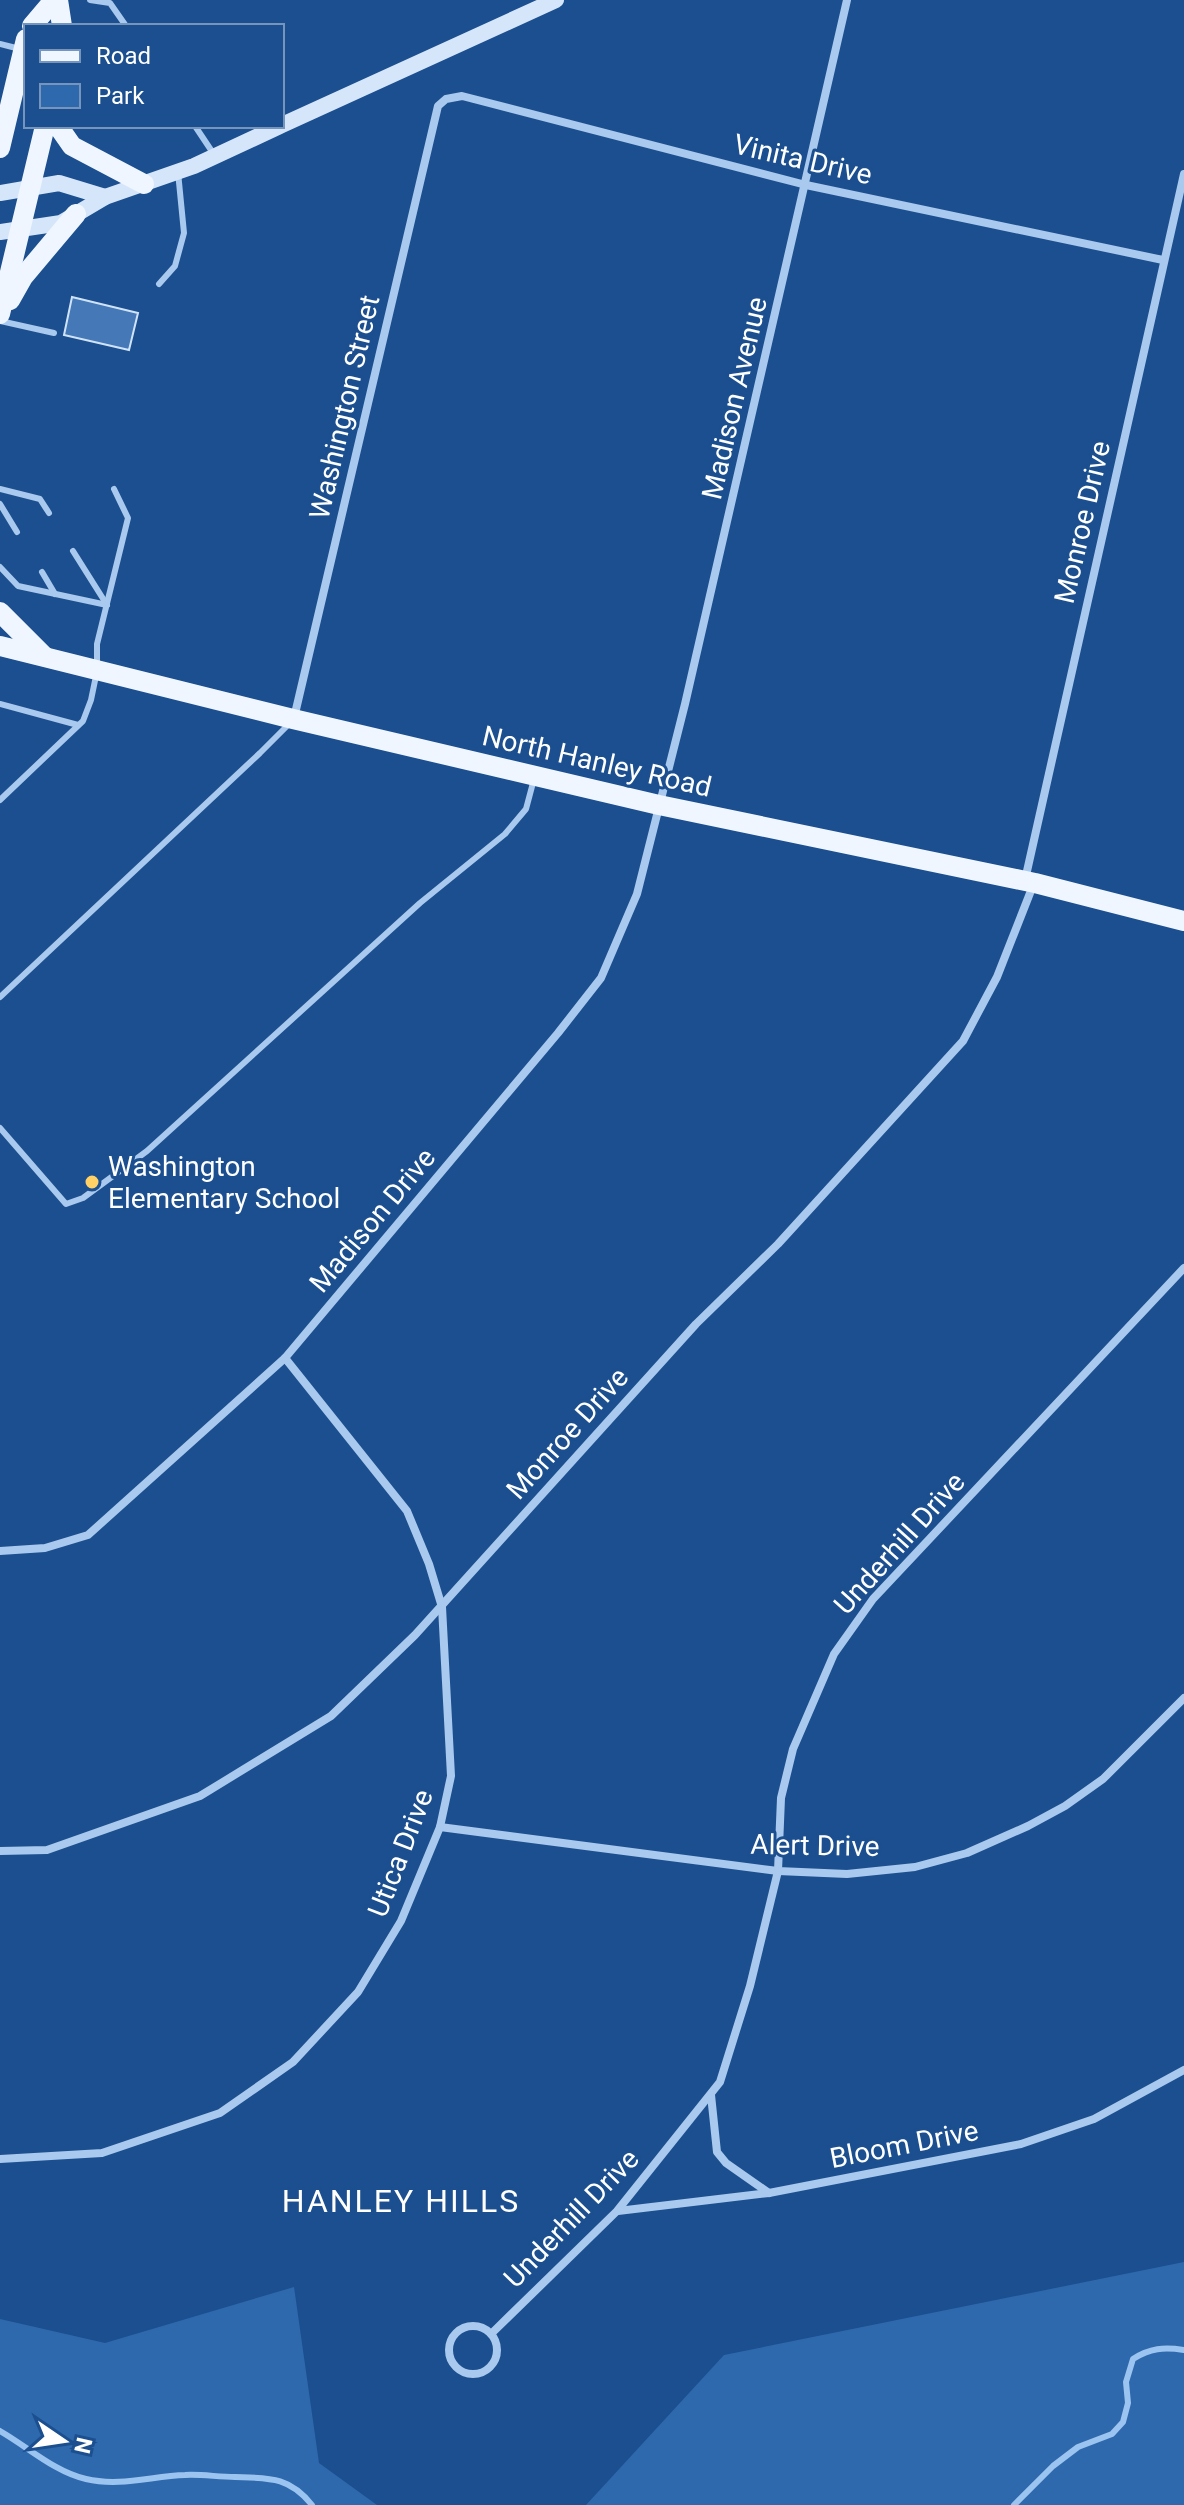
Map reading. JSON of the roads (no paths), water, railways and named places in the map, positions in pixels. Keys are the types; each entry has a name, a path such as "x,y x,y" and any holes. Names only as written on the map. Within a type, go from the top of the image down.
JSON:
{"main road":[{"path":"34,24 56,0"},
{"path":"56,0 62,24"},
{"path":"284,125 556,0"},
{"path":"0,148 3,124 24,48"},
{"path":"0,317 10,231 30,186 44,128"},
{"path":"59,128 72,146 144,184"},
{"path":"10,231 61,223 105,197 178,172 277,128"},
{"path":"0,193 59,183 105,197"},
{"path":"0,317 23,277 76,214"},
{"path":"0,612 44,656"},
{"name":"North Hanley Road","path":"0,646 659,805 1030,882 1184,921"}],"street":[{"name":"Madison Avenue","path":"659,805 847,0"},
{"name":"Vinita Drive","path":"438,106 446,99 462,96 806,185 1163,260"},
{"name":"Washington Street","path":"293,719 438,106"},
{"name":"Monroe Drive","path":"0,1851 47,1850 200,1796 331,1716 442,1607 696,1324 778,1244 963,1041 997,977 1030,882 1184,174"},
{"name":"Madison Drive","path":"0,1551 45,1548 88,1535 285,1358 548,1046 601,978 637,894 659,805"},
{"name":"Underhill Drive","path":"491,2334 617,2211 720,2082 750,1986 778,1871 781,1798 793,1749 834,1654 852,1626 873,1599 1184,1268"},
{"name":"Utica Drive","path":"0,2159 102,2153 220,2113 293,2062 358,1992 401,1921 440,1827 451,1776 442,1607 429,1564 407,1511 285,1358"},
{"name":"Alert Drive","path":"440,1827 778,1871 847,1874 915,1867 967,1853 1065,1806 1103,1779 1184,1698"},
{"name":"Bloom Drive","path":"617,2211 769,2193 1021,2144 1094,2119 1184,2070"},
{"path":"711,2094 717,2152 726,2163 769,2193"},
{"path":"476,2325 491,2334 497,2345 496,2359 491,2367 473,2374 457,2367 449,2352 457,2332 466,2326 476,2325"}],"lane":[{"path":"90,0 110,3 125,24"},
{"path":"0,44 24,44"},
{"path":"196,128 215,156"},
{"path":"159,284 175,266 184,233 178,172"},
{"path":"0,317 54,333"},
{"path":"0,800 78,725 91,700 97,671 97,644 128,518 114,489"},
{"path":"17,532 0,503 2,490 40,499 49,513"},
{"path":"73,551 107,605"},
{"path":"0,567 18,586 107,605"},
{"path":"42,572 55,594"},
{"path":"0,704 78,725"},
{"path":"0,997 293,719"},
{"path":"0,1128 66,1204 83,1198 147,1151 409,914 505,834 526,809 535,776"}],"waterway":[{"path":"1014,2505 1053,2466 1078,2447 1112,2434 1123,2422 1128,2403 1126,2382 1133,2359 1157,2349 1184,2350"},
{"path":"0,2431 53,2465 86,2479 124,2482 191,2475 277,2480 295,2489 312,2505"}],"place":[{"name":"Washington Elementary School","path":"92,1182"}],"district":[{"name":"HANLEY HILLS","path":"401,2201"}]}
